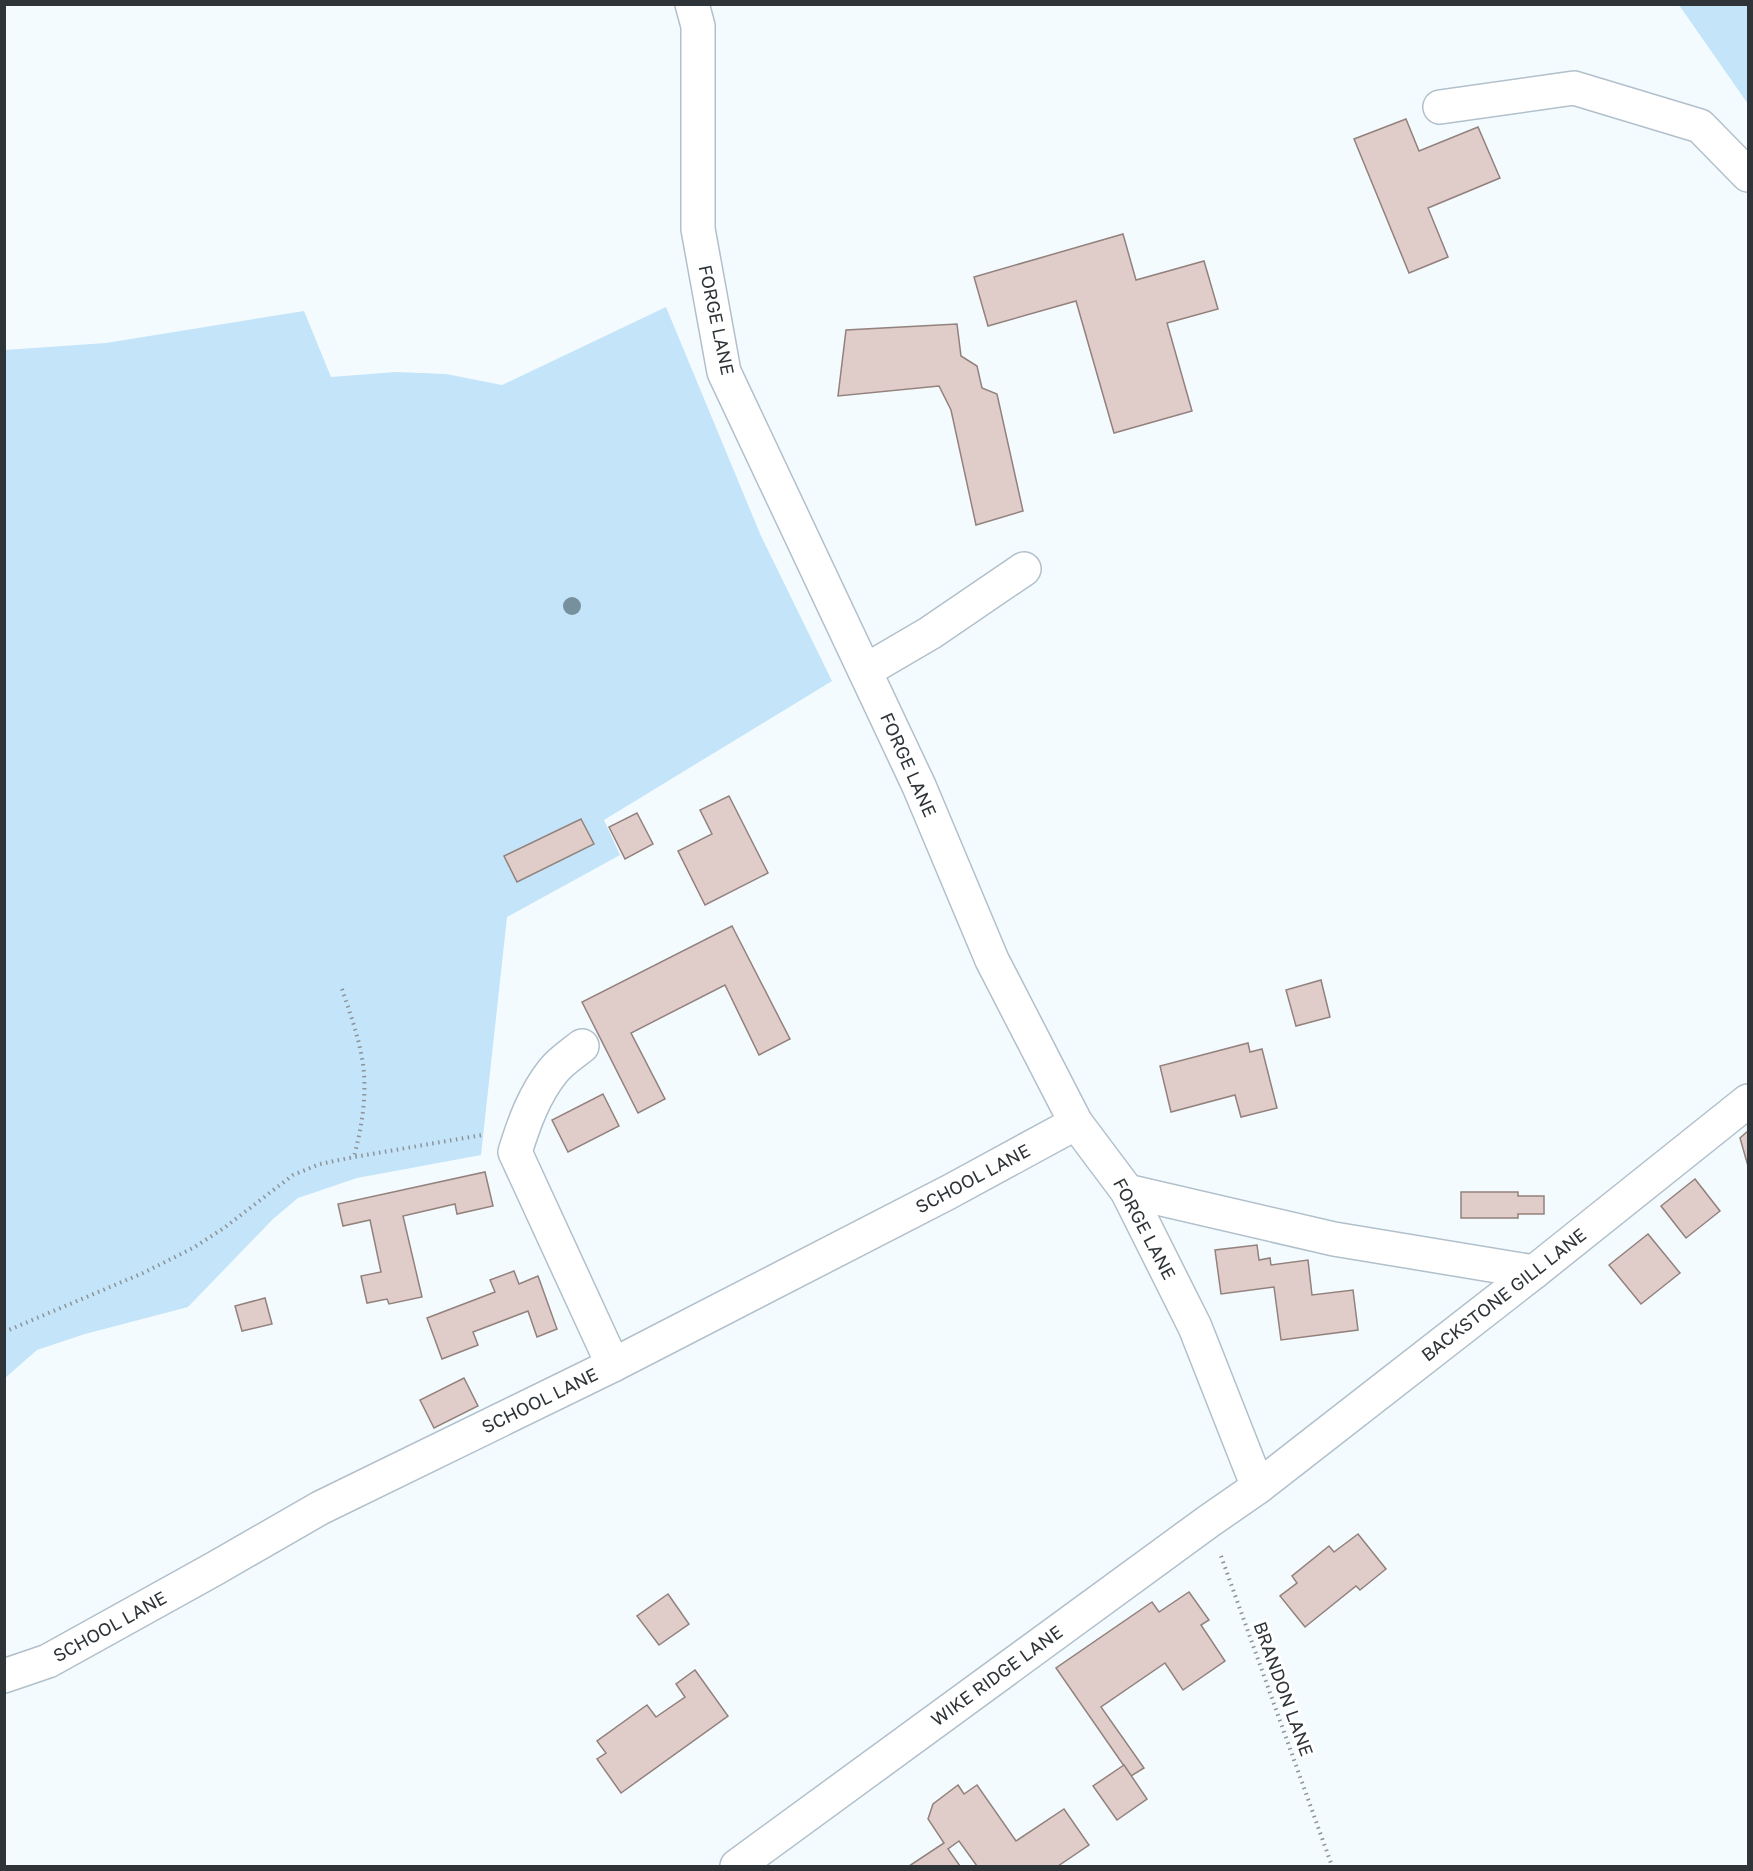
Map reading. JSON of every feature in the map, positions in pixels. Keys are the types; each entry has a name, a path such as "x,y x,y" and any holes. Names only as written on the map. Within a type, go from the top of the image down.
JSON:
{"street":[{"name":"FORGE LANE","path":"692,4 698,26 698,229 724,372 919,786 992,960 1076,1123 1127,1191 1195,1327 1258,1487"},
{"path":"1440,107 1574,88 1700,126 1749,176"},
{"path":"865,671 930,633 1024,569"},
{"path":"582,1046 554,1069 535,1097 515,1152 613,1365"},
{"name":"BACKSTONE GILL LANE","path":"1258,1487 1749,1101"},
{"name":"SCHOOL LANE","path":"4,1676 48,1661 320,1508 613,1365 949,1192 1076,1123"},
{"path":"1127,1191 1334,1239 1534,1272"},
{"name":"WIKE RIDGE LANE","path":"737,1866 1258,1487"}],"path":[{"path":"342,989 351,1014 364,1073 364,1106 354,1156"},
{"path":"4,1332 144,1273 193,1248 224,1228 293,1175 320,1164 354,1156 484,1134"},
{"name":"BRANDON LANE","path":"1209,1521 1332,1866"}],"shaded area":[{"path":"1679,5 1748,5 1748,104"},
{"path":"666,307 761,536 832,681 604,820 620,855 507,917 481,1155 357,1178 298,1198 273,1219 188,1307 85,1334 37,1350 5,1378 5,350 106,343 304,311 331,377 396,372 446,374 502,385"}],"building":[{"path":"1406,119 1419,151 1478,127 1500,178 1428,208 1448,257 1409,273 1354,139"},
{"path":"1123,234 1136,280 1204,261 1218,309 1167,323 1192,411 1114,433 1076,301 988,326 974,277"},
{"path":"957,324 961,356 977,366 982,388 997,394 1023,511 976,525 951,410 939,386 838,396 846,330"},
{"path":"729,796 768,873 705,905 678,851 712,834 700,810"},
{"path":"637,813 653,844 625,859 609,827"},
{"path":"581,819 594,844 517,882 504,856"},
{"path":"732,926 790,1039 759,1055 725,985 631,1033 665,1099 638,1113 582,1002"},
{"path":"1321,980 1330,1017 1296,1026 1286,990"},
{"path":"1248,1043 1250,1052 1262,1049 1277,1108 1241,1117 1235,1095 1171,1112 1160,1066"},
{"path":"603,1094 619,1126 568,1152 552,1120"},
{"path":"1748,1131 1748,1166 1740,1138"},
{"path":"485,1172 493,1206 457,1214 455,1204 403,1216 422,1297 389,1304 387,1299 367,1303 361,1276 381,1272 370,1220 343,1226 338,1204"},
{"path":"1695,1179 1720,1211 1686,1238 1661,1206"},
{"path":"1461,1192 1518,1192 1518,1196 1544,1196 1544,1214 1518,1214 1518,1218 1461,1218"},
{"path":"1648,1234 1680,1273 1641,1304 1609,1265"},
{"path":"1257,1245 1259,1260 1270,1258 1271,1265 1308,1260 1312,1295 1353,1290 1358,1330 1281,1340 1274,1287 1221,1294 1215,1250"},
{"path":"514,1271 519,1284 538,1276 557,1329 537,1337 528,1311 473,1332 478,1345 442,1359 427,1318 495,1292 490,1280"},
{"path":"265,1298 272,1324 242,1331 235,1306"},
{"path":"464,1378 478,1406 434,1428 420,1400"},
{"path":"1358,1534 1386,1569 1360,1590 1356,1586 1305,1627 1280,1596 1297,1583 1292,1576 1329,1546 1334,1552"},
{"path":"1189,1592 1209,1620 1201,1625 1225,1661 1183,1690 1165,1663 1101,1707 1144,1768 1131,1776 1056,1668 1152,1602 1159,1612"},
{"path":"668,1594 689,1624 659,1645 637,1616"},
{"path":"695,1670 728,1716 621,1793 597,1759 606,1753 597,1741 647,1705 656,1717 685,1697 676,1684"},
{"path":"1124,1765 1147,1799 1117,1820 1093,1786"},
{"path":"958,1785 964,1794 977,1785 1016,1841 1064,1809 1089,1845 1058,1866 977,1866 959,1841 948,1849 960,1866 909,1866 944,1843 928,1819 933,1804"}]}
